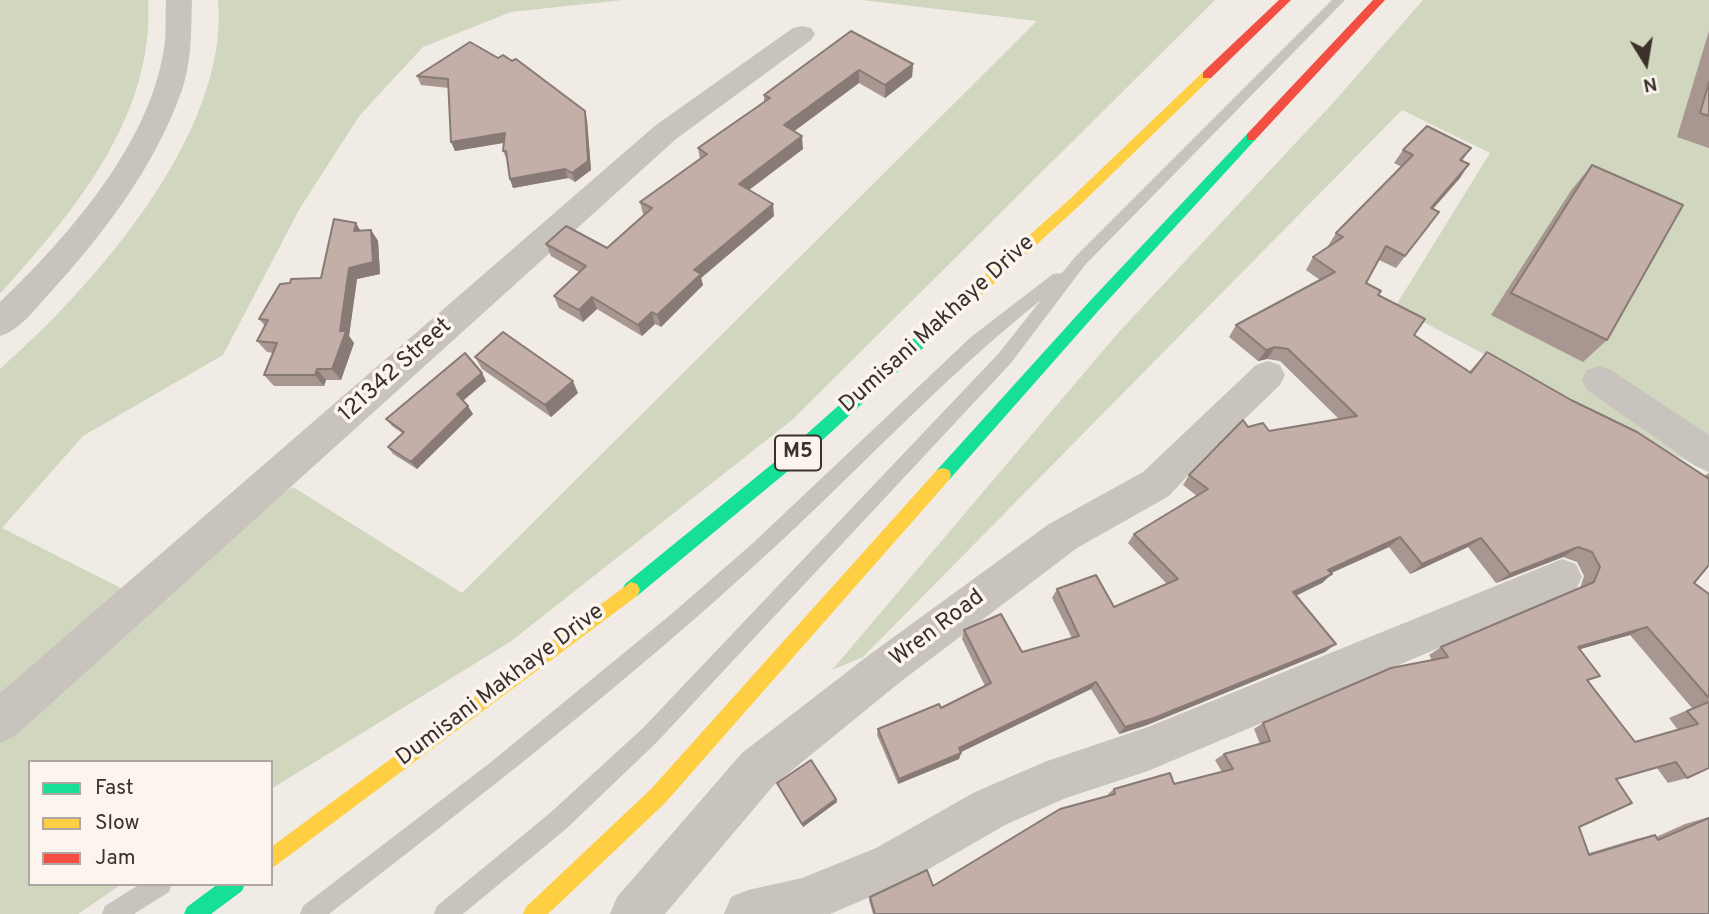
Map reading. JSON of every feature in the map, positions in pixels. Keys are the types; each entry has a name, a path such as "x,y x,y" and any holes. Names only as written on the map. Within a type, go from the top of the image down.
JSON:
{"main road":[{"name":"Dumisani Makhaye Drive","path":"275,854 622,597 788,461 1076,201 1286,0"},
{"path":"533,914 659,796 1094,306 1379,0"},
{"path":"194,914 233,886"}],"street":[{"path":"0,323 76,242 127,171 157,116 177,54 179,0"},
{"name":"121342 Street","path":"0,720 666,132 802,34"},
{"name":"Wren Road","path":"634,914 758,769 884,669 1063,536 1156,484 1192,446 1268,375"},
{"path":"1599,380 1709,454"},
{"path":"748,914 802,902 892,865 991,808 1063,777 1148,749 1562,577"}],"lane":[{"path":"311,914 498,769 760,549 977,342 1080,261 1339,0"},
{"path":"446,914 548,830 650,735 1005,358 1080,261"},
{"path":"113,914 158,886"}],"green space":[{"path":"0,0 148,0 147,43 138,83 123,123 81,196 0,294"},
{"path":"218,0 623,0 511,12 423,47 360,115 300,208 223,355 83,436 2,528 127,591 293,487 462,593 1037,21 862,0 1215,0 792,420 510,642 273,788 273,760 28,760 28,886 119,886 78,914 0,914 0,369 75,295 113,251 148,204 179,154 202,102 216,51"},
{"path":"1423,0 1709,0 1709,473 1395,307 1490,153 1402,110 863,657 832,670 1118,333 1332,104"}],"building":[{"path":"851,31 913,64 885,85 859,70 784,125 802,136 739,184 773,204 694,270 701,274 657,315 652,312 638,325 592,297 579,310 554,296 586,266 546,244 566,226 607,248 652,208 640,202 707,154 698,148 770,98 764,95"},
{"path":"470,42 498,58 503,55 512,61 516,59 585,111 588,161 572,173 565,169 510,179 506,151 503,151 505,133 451,142 448,79 417,76"},
{"path":"1709,82 1709,116 1700,113"},
{"path":"1427,126 1471,148 1460,160 1469,164 1431,208 1439,212 1405,256 1386,246 1366,283 1381,291 1378,295 1425,319 1414,335 1471,373 1487,352 1571,400 1637,432 1709,479 1709,565 1694,583 1709,594 1709,698 1647,627 1578,647 1600,676 1587,680 1635,742 1698,724 1687,711 1709,702 1709,768 1687,778 1676,762 1616,779 1632,803 1579,827 1589,855 1655,835 1658,840 1709,818 1709,914 875,914 870,897 927,870 933,886 1060,809 1115,794 1114,789 1170,773 1174,784 1233,769 1224,754 1270,741 1263,723 1391,668 1448,657 1441,647 1594,582 1600,567 1592,552 1578,547 1510,574 1481,538 1422,564 1400,537 1328,570 1332,574 1293,592 1336,644 1154,718 1125,727 1096,682 959,748 961,753 899,779 878,729 939,704 941,708 991,683 964,630 1001,614 1022,652 1079,636 1057,589 1096,575 1114,607 1178,579 1134,534 1208,489 1189,475 1243,420 1248,427 1263,423 1269,431 1357,416 1288,349 1275,347 1266,350 1236,325 1335,272 1313,257 1343,237 1336,233 1413,155 1403,150"},
{"path":"1592,165 1683,205 1607,340 1511,293"},
{"path":"334,219 356,223 354,231 371,230 373,262 349,268 340,331 346,331 332,369 317,369 315,375 264,375 277,343 257,341 268,320 259,319 280,284 290,283 291,279 321,278"},
{"path":"503,332 573,381 545,405 475,357"},
{"path":"465,353 482,373 457,394 468,406 411,462 388,447 404,432 386,419"},
{"path":"811,760 836,799 802,824 777,783"}],"traffic: fast":[{"path":"943,475 1094,306 1251,137"},
{"path":"631,590 788,461 963,303"},
{"path":"194,914 232,886"}],"traffic: slow":[{"path":"963,303 1076,201 1207,75"},
{"path":"533,914 658,796 943,475"},
{"path":"273,858 631,590"}],"traffic: jam":[{"path":"1207,75 1285,0"},
{"path":"1251,137 1379,0"}]}
